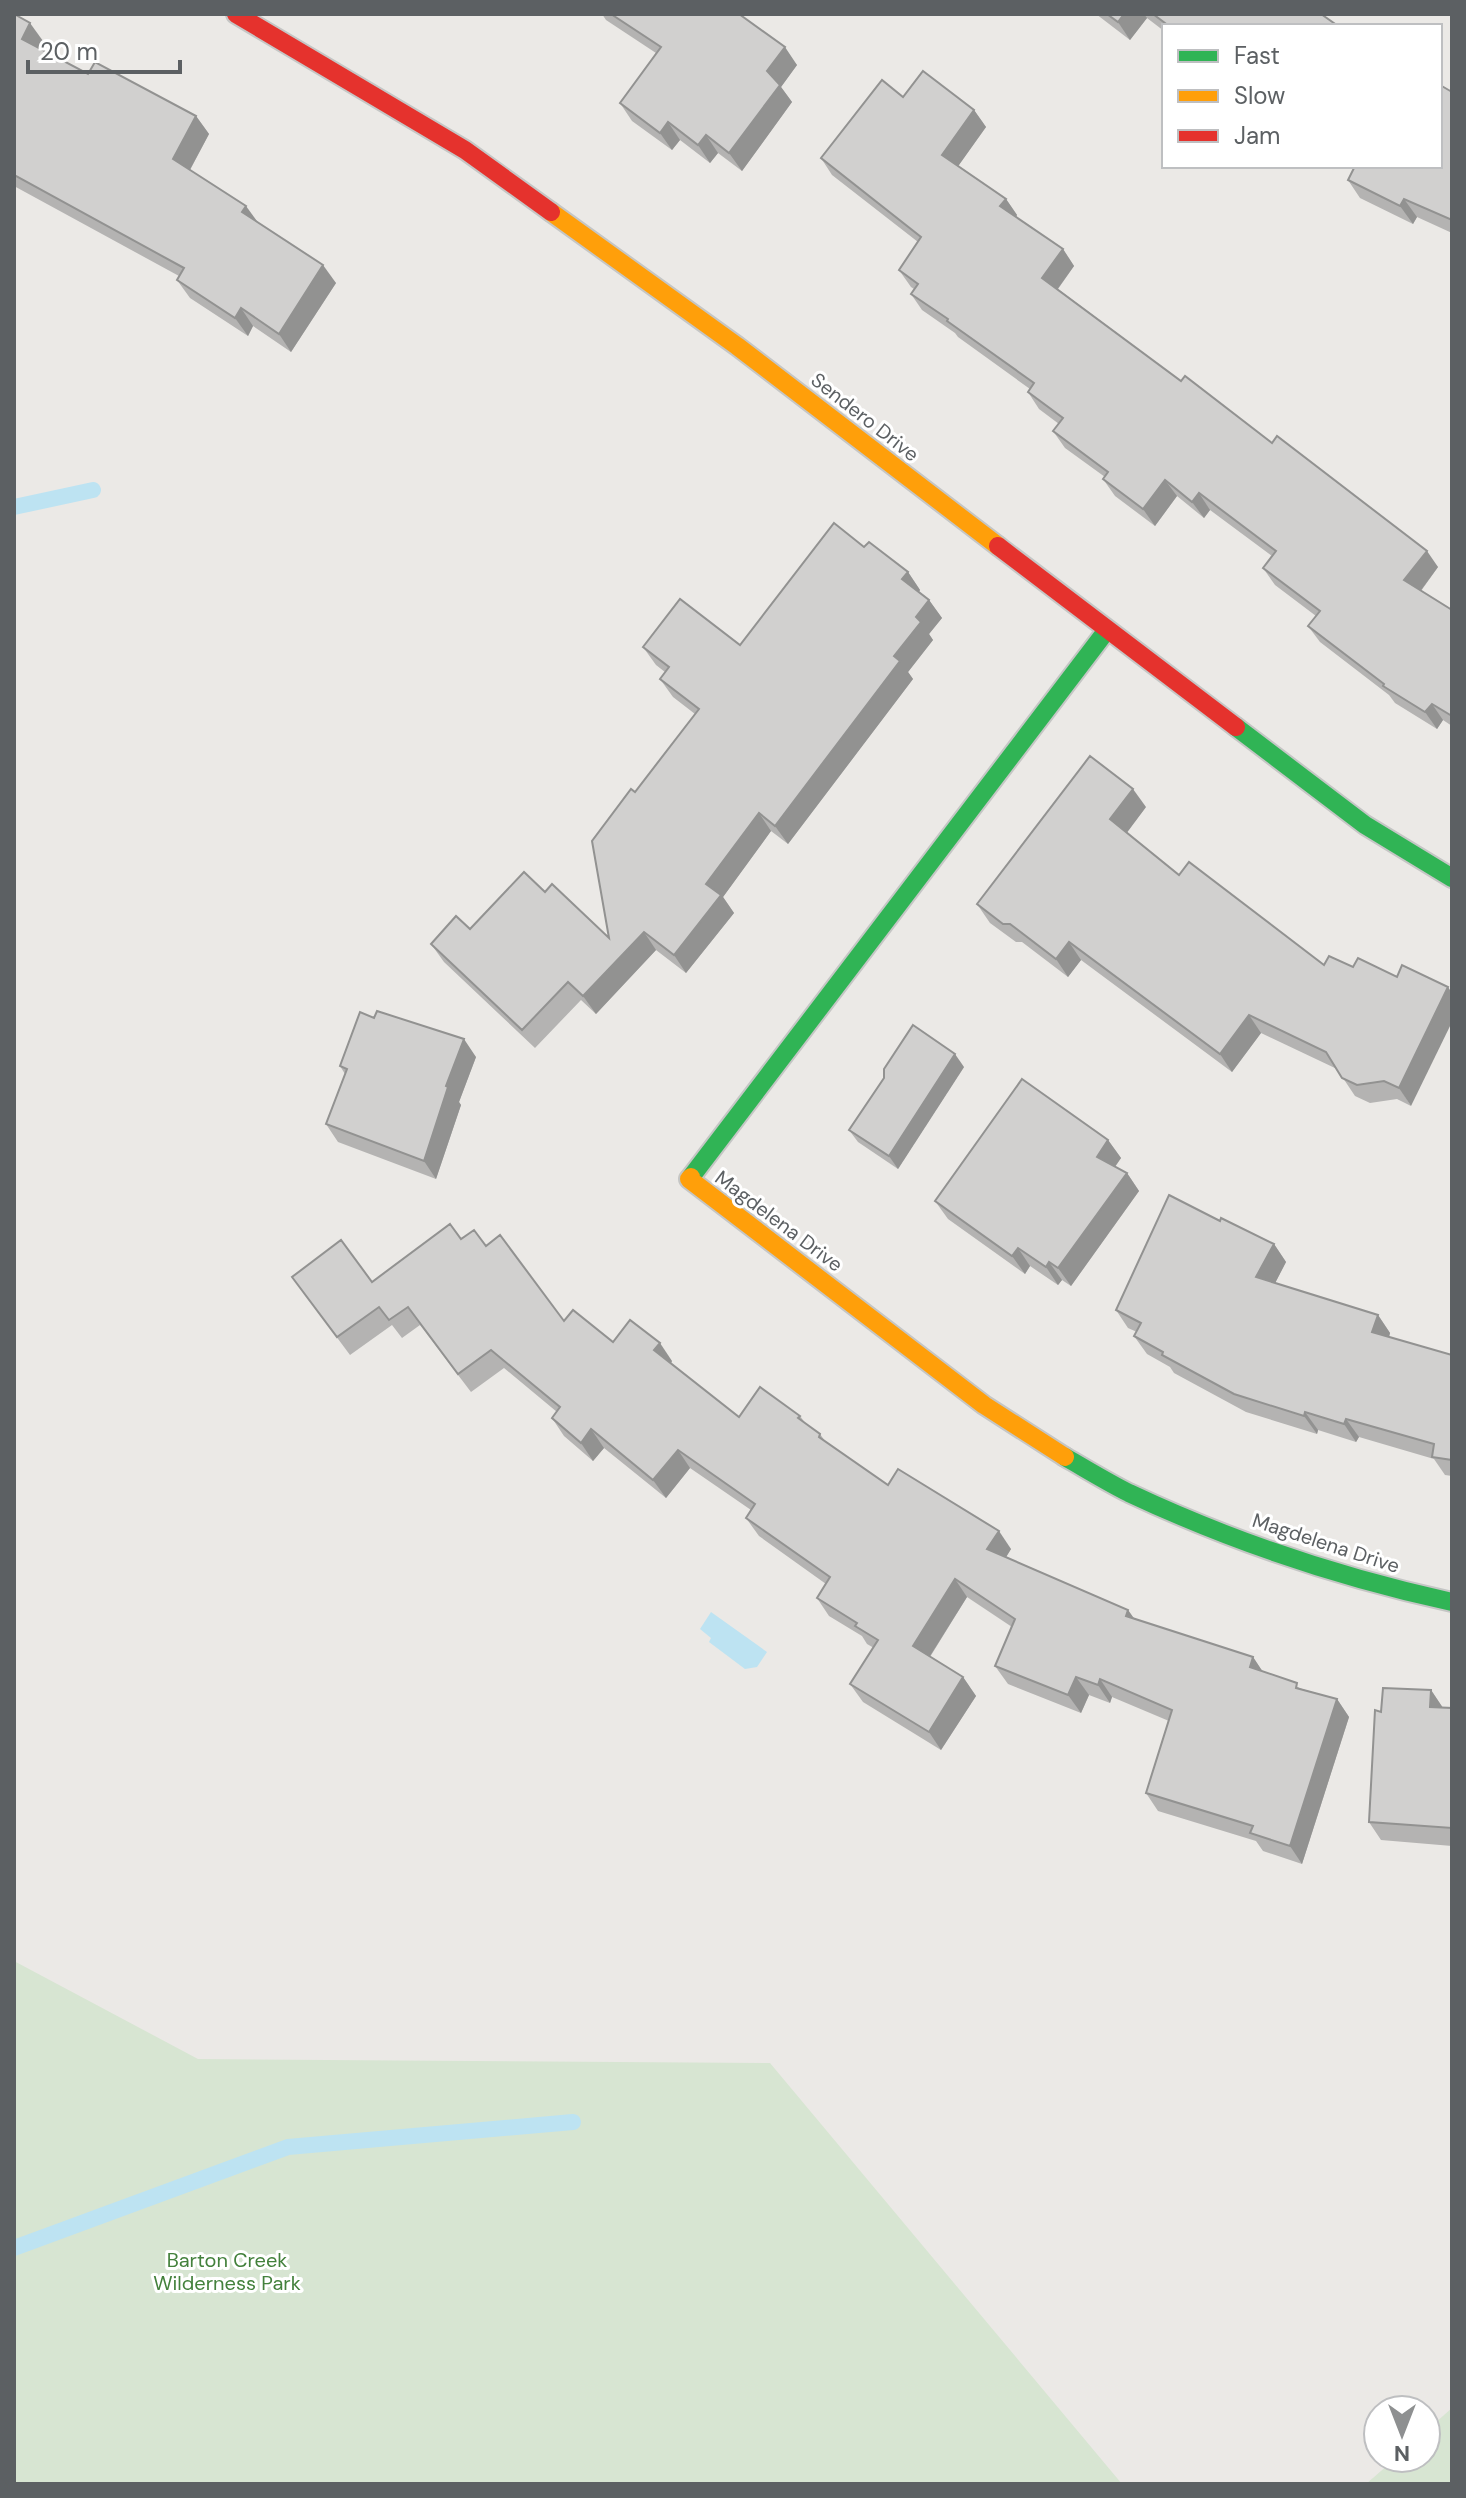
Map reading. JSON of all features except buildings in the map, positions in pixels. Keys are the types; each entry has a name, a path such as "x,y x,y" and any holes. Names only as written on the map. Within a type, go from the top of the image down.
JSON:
{"street":[{"name":"Sendero Drive","path":"236,14 465,150 737,346 1365,825 1452,878"},
{"name":"Magdelena Drive","path":"1107,630 689,1179 984,1405 1127,1492 1286,1555 1392,1589 1452,1602"}],"green space":[{"name":"Barton Creek Wilderness Park","path":"14,1961 198,2059 770,2063 1122,2484 14,2484"},
{"path":"1452,2408 1452,2484 1366,2484 1378,2474 1442,2474 1442,2417"}],"water":[{"path":"711,1612 767,1652 757,1667 745,1669 709,1642 711,1638 700,1629"}],"waterway":[{"path":"14,507 93,490"},
{"path":"14,2248 288,2147 573,2122"}],"traffic: fast":[{"path":"691,1177 1107,630"},
{"path":"1236,727 1365,825 1452,878"},
{"path":"1065,1457 1129,1493 1247,1542 1328,1570 1452,1602"}],"traffic: slow":[{"path":"551,212 737,346 998,546"},
{"path":"691,1177 689,1179 984,1405 1065,1457"}],"traffic: jam":[{"path":"236,14 465,150 551,212"},
{"path":"998,546 1236,727"}]}
